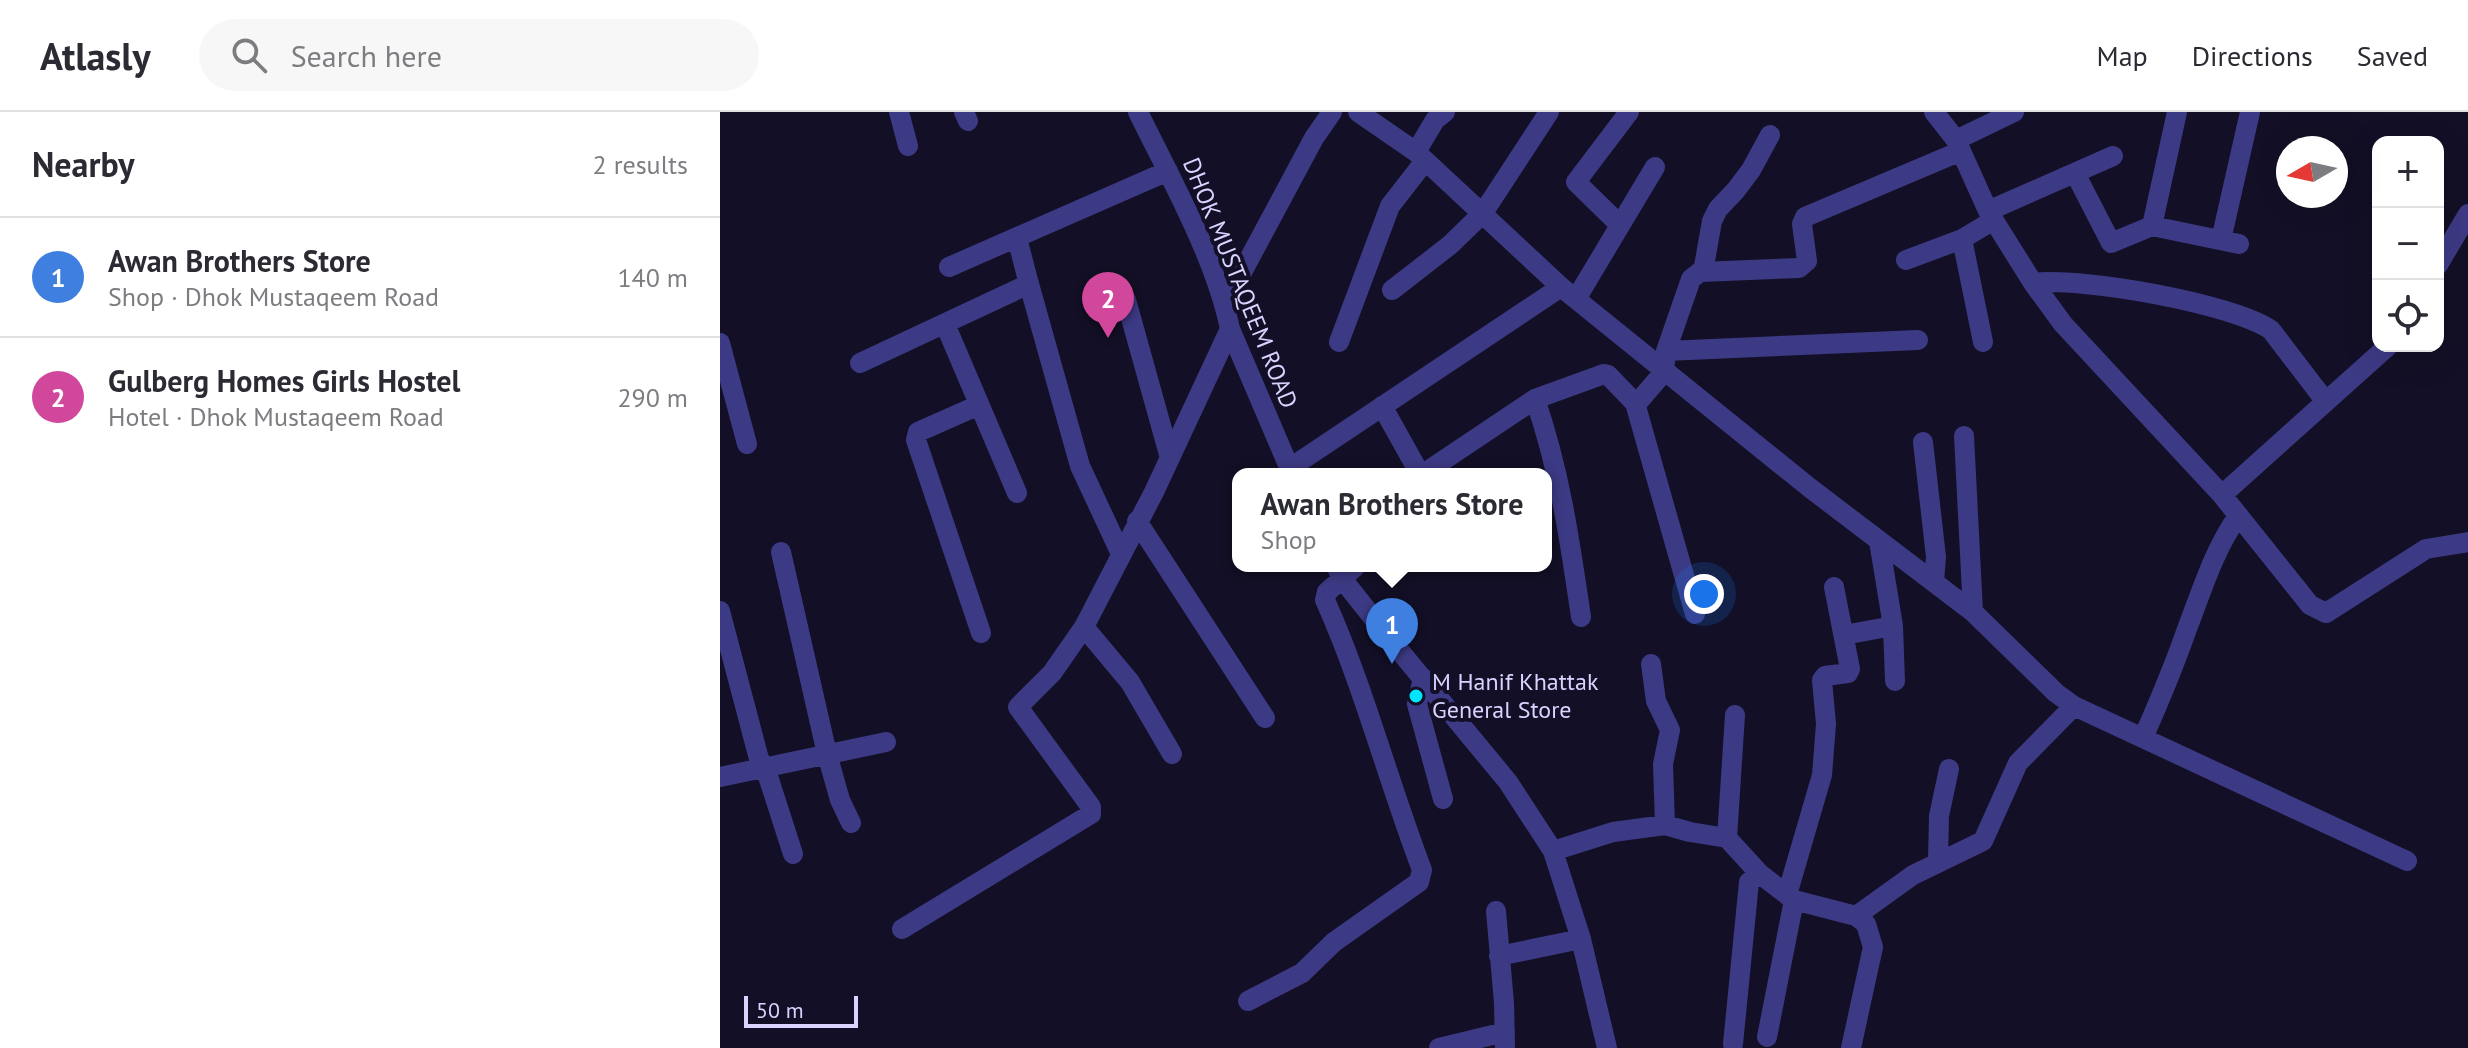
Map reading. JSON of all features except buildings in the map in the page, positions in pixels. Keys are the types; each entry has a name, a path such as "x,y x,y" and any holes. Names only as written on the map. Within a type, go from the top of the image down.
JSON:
{"street":[{"path":"899,112 908,146"},
{"name":"DHOK MUSTAQEEM ROAD","path":"1138,112 1168,171 1225,304 1230,329 1290,468"},
{"path":"1225,304 1314,138 1332,112"},
{"path":"1358,112 1420,157 1568,293 1664,372 1973,612 2056,693 2074,706 2407,861"},
{"path":"1339,342 1390,206 1420,157 1435,120 1445,112"},
{"path":"1392,290 1450,245 1483,213 1549,112"},
{"path":"1620,225 1576,182 1629,112"},
{"path":"1934,112 1958,145 1991,215 2033,283 2063,324 2222,495 2310,605 2326,613 2426,549 2468,542"},
{"path":"1635,403 1664,372 1666,351 1691,279 1703,272 1799,268 1807,261 1802,224 1805,217 1958,145 2014,112"},
{"path":"2152,226 2177,112"},
{"path":"2075,173 2111,243 2152,226 2230,242 2250,112"},
{"path":"1703,272 1712,221 1718,209 1751,170 1770,135"},
{"path":"1906,260 1962,239 1991,215 2113,156"},
{"path":"1295,468 1382,406 1568,293 1620,225 1655,167"},
{"path":"949,267 1168,171"},
{"path":"2444,255 2468,214"},
{"path":"1017,238 1080,466 1121,554"},
{"path":"1962,239 1983,342"},
{"path":"2033,283 2050,281 2135,290 2238,314 2259,322 2271,330 2326,402"},
{"path":"860,363 1029,284"},
{"path":"1126,300 1170,458"},
{"path":"945,324 1017,493"},
{"path":"902,929 1091,814 1091,807 1018,707 1052,673 1084,627 1170,458 1230,329"},
{"path":"1666,351 1918,340"},
{"path":"720,343 747,444"},
{"path":"2222,495 2381,352"},
{"path":"1430,468 1535,399 1608,375 1635,403 1695,614"},
{"path":"1535,399 1553,450 1566,510 1581,617"},
{"path":"979,405 918,432 916,440 981,633"},
{"path":"1382,406 1418,468"},
{"path":"1964,436 1973,612"},
{"path":"1923,442 1936,557 1934,582"},
{"path":"2143,738 2167,684 2211,564 2238,516"},
{"path":"1137,521 1265,718"},
{"path":"1879,541 1893,626 1895,681"},
{"path":"781,552 827,754 840,800 851,823"},
{"path":"1248,1001 1302,973 1334,942 1419,882 1422,876 1355,675 1325,600 1327,592 1344,572"},
{"path":"1346,572 1423,678 1508,782 1553,851 1581,939 1607,1048"},
{"path":"1767,1037 1791,897 1822,775 1826,724 1822,680 1825,676 1848,673 1850,669 1834,587"},
{"path":"720,611 759,759 765,767 793,854"},
{"path":"1844,635 1893,626"},
{"path":"1084,627 1130,682 1172,754"},
{"path":"1651,664 1656,701 1670,730 1663,764 1665,825"},
{"path":"1423,678 1417,704 1443,799"},
{"path":"1856,916 1913,875 1983,841 2018,763 2074,706"},
{"path":"1727,838 1735,715"},
{"path":"720,777 886,742"},
{"path":"1938,861 1939,816 1949,769"},
{"path":"1553,851 1613,832 1665,825 1727,838 1760,874 1791,897 1856,916 1866,924 1873,947 1851,1048"},
{"path":"1733,1044 1749,882 1760,874"},
{"path":"1439,1048 1505,1040 1496,911"},
{"path":"1499,956 1581,939"}],"place":[{"name":"Gulberg Homes Girls Hostel","path":"1108,338"},
{"name":"Awan Brothers Store","path":"1392,664"},
{"name":"M Hanif Khattak General Store","path":"1416,696"}]}
